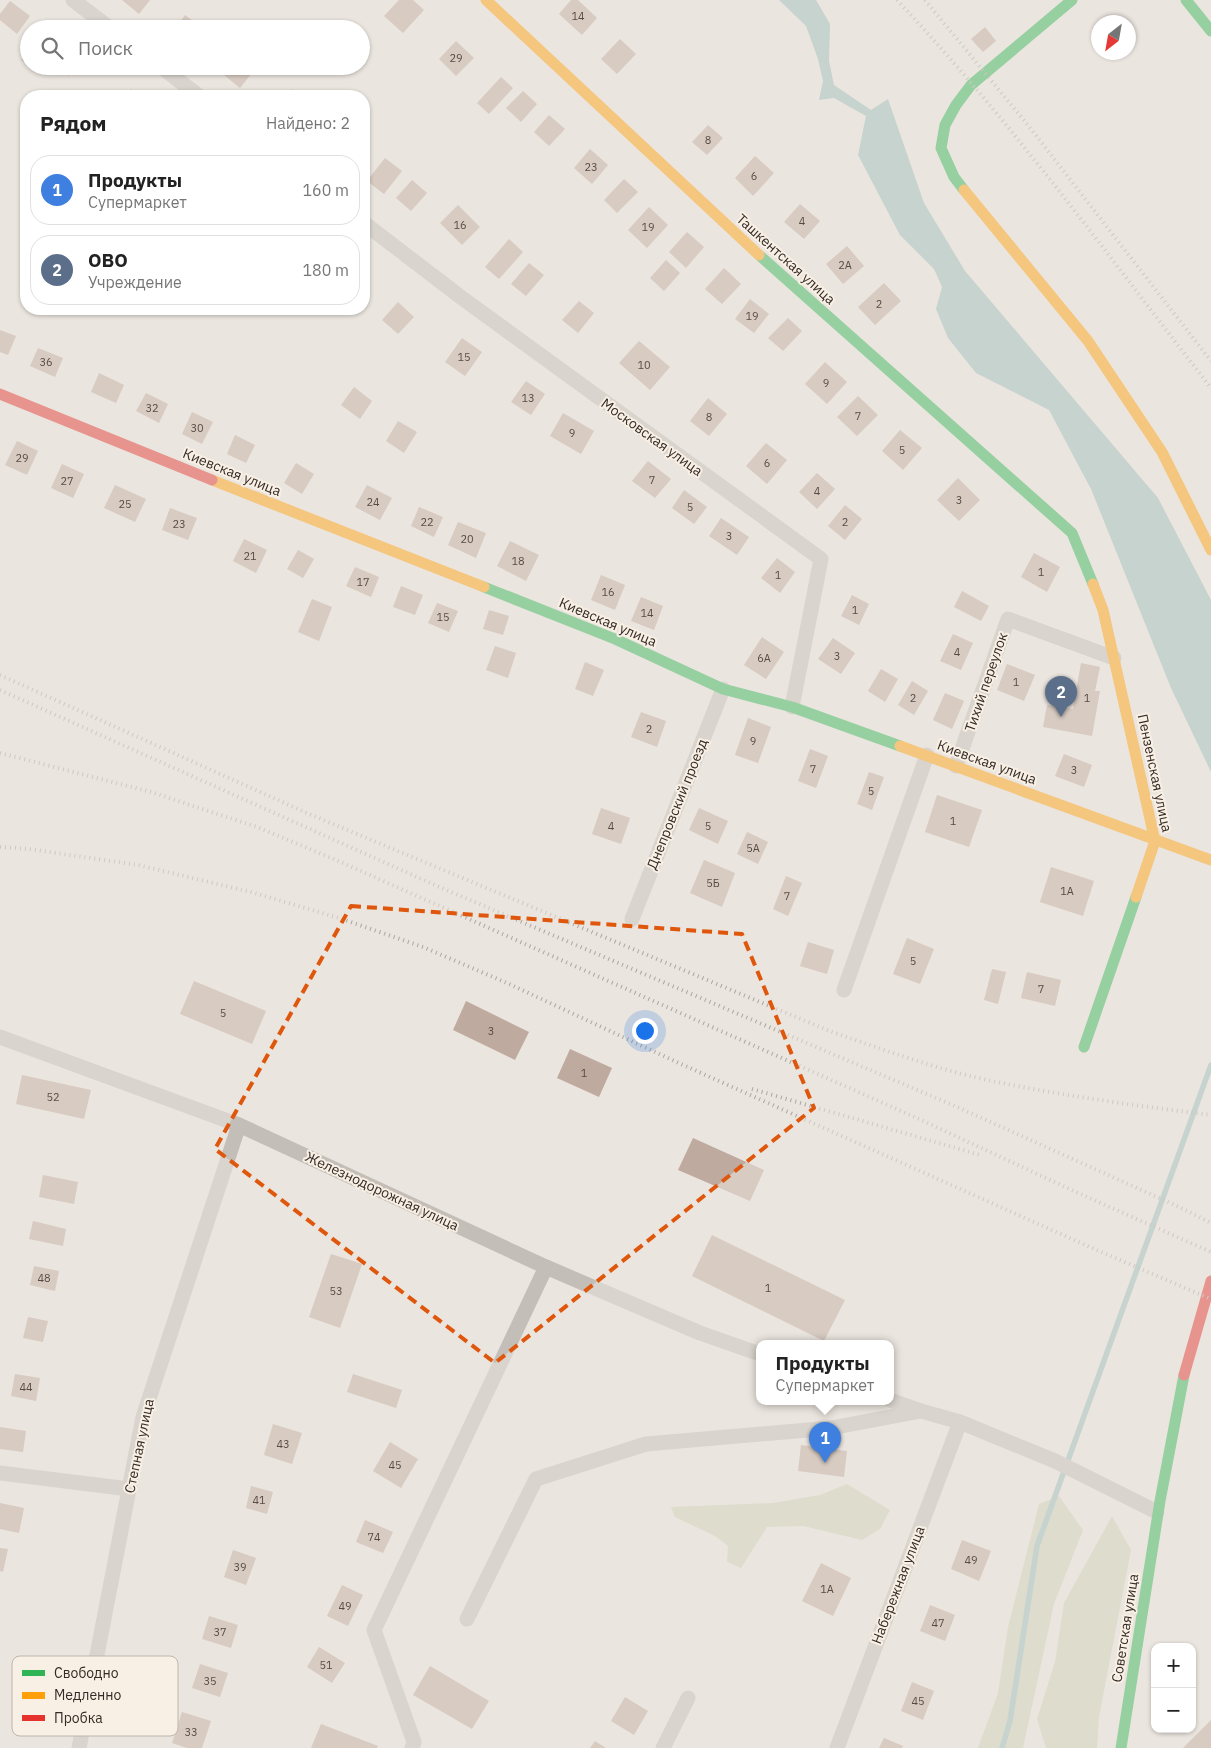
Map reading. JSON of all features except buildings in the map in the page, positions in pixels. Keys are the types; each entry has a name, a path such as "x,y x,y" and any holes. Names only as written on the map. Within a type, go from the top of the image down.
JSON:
{"street":[{"path":"73,0 99,20"},
{"name":"Ташкентская улица","path":"486,0 778,273 1072,532"},
{"path":"1072,0 971,85 956,105 945,125 941,148 954,177 1088,341 1162,452 1211,550"},
{"path":"1186,0 1211,32"},
{"path":"172,75 191,90"},
{"name":"Московская улица","path":"370,228 462,298 820,559 792,707"},
{"name":"Киевская улица","path":"0,394 153,457 614,639 723,690 792,707 1211,860"},
{"name":"Пензенская улица","path":"1072,532 1103,610 1155,841 1084,1047"},
{"name":"Тихий переулок","path":"956,766 1008,619 1114,658"},
{"name":"Днепровский проезд","path":"632,919 723,690"},
{"path":"844,990 927,755"},
{"name":"Железнодорожная улица","path":"0,1037 239,1124 546,1267 700,1333 756,1353"},
{"name":"Степная улица","path":"97,1656 143,1417 239,1124"},
{"path":"412,1748 414,1742 374,1630 546,1267"},
{"name":"Советская улица","path":"1122,1748 1157,1512 1182,1383 1201,1308 1211,1282"},
{"path":"894,1401 960,1422 1055,1461 1157,1512"},
{"path":"467,1619 536,1479 646,1444 831,1428 921,1411"},
{"name":"Набережная улица","path":"837,1748 960,1422"},
{"path":"0,1473 129,1489"},
{"path":"663,1748 688,1698"}],"highlighted area":[{"path":"351,906 742,934 814,1108 495,1363 215,1149"}],"green space":[{"path":"847,1484 890,1510 880,1529 862,1540 803,1526 767,1527 741,1568 727,1562 728,1546 715,1536 675,1517 671,1507 773,1503 820,1495"},
{"path":"1059,1496 1083,1530 1054,1604 1023,1748 978,1748 998,1693 1008,1627 1039,1504"},
{"path":"1112,1516 1131,1550 1099,1717 1097,1748 1046,1748 1037,1719 1055,1662 1064,1603"}],"water":[{"path":"779,0 816,0 830,24 829,61 834,85 871,110 888,99 924,203 965,271 1158,498 1211,600 1211,772 1171,688 1091,489 1049,410 976,373 948,338 936,309 942,287 934,269 900,235 858,155 866,116 834,98 819,100 823,81 818,59 806,26"}],"waterway":[{"path":"1002,1748 1010,1721 1037,1546 1211,1065"}],"railway":[{"path":"897,0 1020,141 1211,388"},
{"path":"925,0 1031,129 1211,361"},
{"path":"0,675 309,814 832,1032 892,1053 992,1081 1102,1100 1211,1115"},
{"path":"0,690 437,886 955,1106 1211,1223"},
{"path":"0,753 151,792 257,827 336,860 919,1119 1211,1252"},
{"path":"0,847 29,849 138,865 251,892 339,918 423,947 507,983 681,1064 1092,1248 1211,1299"},
{"path":"752,1089 980,1155"}],"traffic: fast":[{"path":"964,190 954,177 941,148 945,125 956,105 971,85 1072,0"},
{"path":"1186,0 1211,31"},
{"path":"759,255 1072,533 1093,584"},
{"path":"484,587 615,639 723,689 792,707 900,746"},
{"path":"1084,1047 1136,897"},
{"path":"1121,1748 1160,1501 1184,1375"}],"traffic: slow":[{"path":"486,0 759,255"},
{"path":"964,190 1088,341 1162,452 1211,550"},
{"path":"212,480 484,587"},
{"path":"1093,584 1103,610 1155,841 1136,897"},
{"path":"900,746 1211,860"}],"traffic: jam":[{"path":"0,394 212,480"},
{"path":"1184,1375 1211,1281"}],"place":[{"name":"ОВО","path":"1061,717"},
{"name":"Продукты","path":"825,1463"}]}
